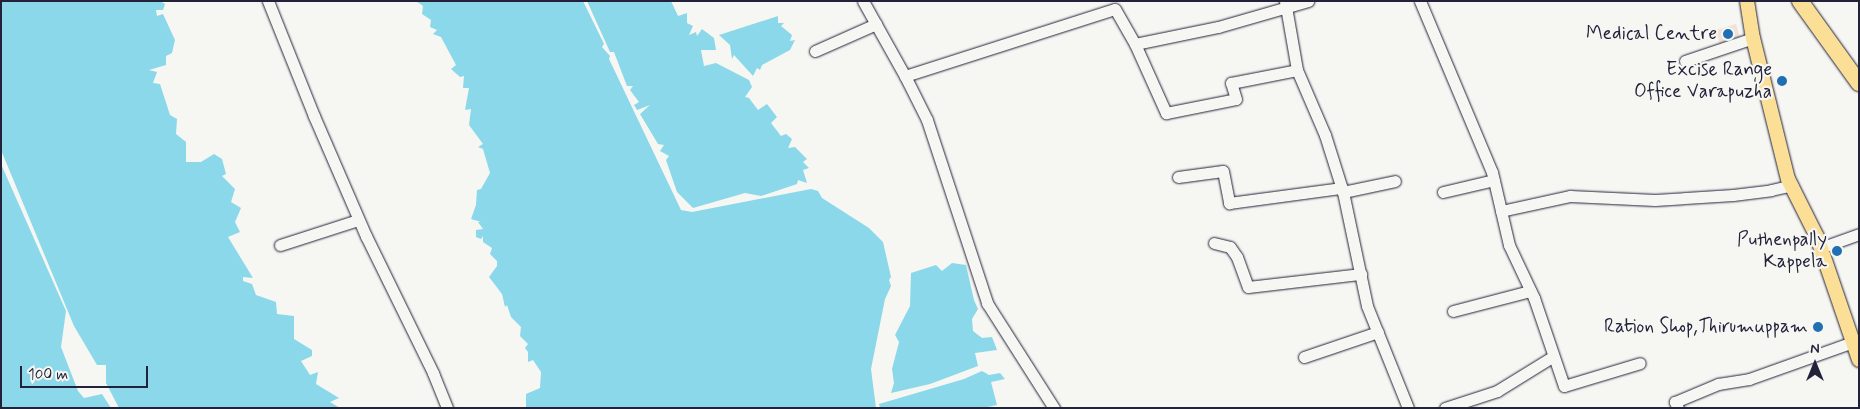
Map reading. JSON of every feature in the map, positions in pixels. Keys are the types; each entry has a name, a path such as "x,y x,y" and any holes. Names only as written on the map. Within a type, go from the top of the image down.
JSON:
{"highway":[{"path":"1800,1 1853,65 1859,83"}],"main road":[{"path":"1747,1 1753,38 1792,185 1820,248 1859,360"}],"street":[{"path":"268,1 358,220 433,373 447,408"},
{"path":"863,1 906,76 927,120 987,303 1054,408"},
{"path":"1135,44 1218,27 1286,4 1308,1"},
{"path":"1420,1 1454,77 1494,180 1509,245 1530,291 1552,357 1564,386 1640,363"},
{"path":"1286,4 1297,70 1325,134 1342,190 1368,306 1408,408"},
{"path":"906,76 1115,9 1135,44 1166,113 1236,99 1231,83 1297,70"},
{"path":"815,51 876,24"},
{"path":"1685,60 1753,38"},
{"path":"1178,177 1224,171 1229,203 1342,190 1395,181"},
{"path":"1443,192 1494,180"},
{"path":"1501,211 1570,196 1655,200 1771,190 1792,185"},
{"path":"280,245 358,220"},
{"path":"1820,248 1859,234"},
{"path":"1214,243 1230,247 1237,257 1248,287 1361,274"},
{"path":"1452,311 1530,291"},
{"path":"1304,357 1378,332"},
{"path":"1678,408 1675,402 1718,384 1749,378 1853,342"},
{"path":"1445,408 1497,391 1552,357"}],"shaded area":[{"name":"Medical Centre","path":"1736,24 1740,38 1720,44 1716,30"}],"water":[{"path":"1,1 160,1 165,4 163,10 156,10 157,16 163,14 175,40 172,53 166,56 166,65 149,70 157,72 153,83 160,84 170,115 177,119 176,134 186,142 186,162 201,162 214,154 222,159 226,174 222,176 235,189 231,202 241,208 235,222 240,232 228,237 253,278 243,277 243,281 252,284 256,295 276,302 277,314 294,316 294,339 312,350 312,356 301,361 310,375 318,372 316,384 339,398 330,402 340,408 119,408 106,383 106,365 97,365 74,326 1,150"},
{"path":"416,1 583,1 604,44 602,47 610,56 609,59 681,210 692,212 811,189 818,191 822,198 869,228 883,242 891,277 889,280 891,286 885,299 871,369 876,408 526,408 526,394 540,388 541,372 533,360 528,362 528,352 525,348 528,344 520,336 521,327 511,317 507,305 505,307 502,294 489,277 497,266 497,261 490,254 492,248 483,242 483,236 481,239 476,237 476,230 483,229 478,222 481,222 471,219 476,205 477,190 481,189 490,173 483,149 478,147 483,144 469,125 471,109 465,110 469,88 463,88 464,76 460,77 451,69 456,65 441,37 433,34 437,30 430,27 431,20 422,14 423,6"},
{"path":"587,1 671,1 678,16 687,13 687,23 693,26 689,35 696,32 697,36 702,29 714,38 716,50 701,50 704,66 716,63 749,80 752,87 745,97 749,98 758,110 767,104 777,117 771,123 781,136 786,134 792,139 788,148 795,147 807,159 803,162 809,168 803,170 807,183 798,180 797,184 761,196 745,193 693,208 677,192 666,160 669,156 660,151 664,145 658,144 640,114 650,105 637,110 634,105 639,102 630,90 633,86 627,86 614,52 610,52"},
{"path":"778,16 778,23 784,23 781,26 792,35 790,41 795,40 790,50 762,65 760,70 757,68 753,76 734,55 732,59 730,45 719,35"},
{"path":"1,164 66,311 61,347 78,391 84,398 102,394 111,408 1,408"},
{"path":"952,263 966,265 978,309 972,319 973,331 982,338 992,337 997,350 975,353 978,366 930,384 891,393 894,383 892,369 899,342 895,335 910,306 911,273 936,265 942,271"},
{"path":"982,371 989,375 1000,373 1005,379 991,382 997,405 983,408 880,408 879,404 964,379"}],"place":[{"name":"Medical Centre","path":"1728,34"},
{"name":"Excise Range Office Varapuzha","path":"1782,81"},
{"name":"Puthenpally Kappela","path":"1837,251"},
{"name":"Ration Shop,Thirumuppam","path":"1818,327"}]}
